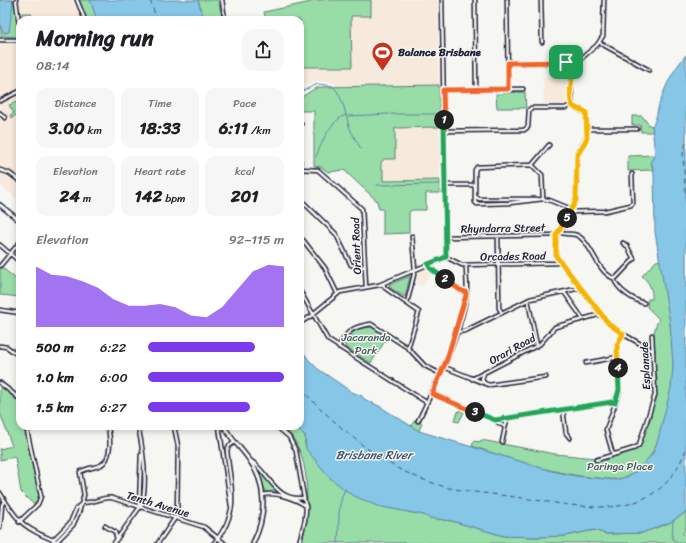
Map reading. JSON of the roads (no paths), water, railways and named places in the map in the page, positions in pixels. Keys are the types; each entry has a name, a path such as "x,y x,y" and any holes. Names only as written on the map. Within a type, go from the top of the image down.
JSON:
{"main road":[{"path":"0,205 16,218"},
{"path":"227,430 249,459 260,479 263,494 262,515 253,543"}],"street":[{"path":"16,0 18,16"},
{"path":"77,0 83,16"},
{"path":"222,0 224,16"},
{"path":"442,0 446,257"},
{"path":"475,0 476,89"},
{"path":"507,0 508,89"},
{"path":"541,0 542,42"},
{"path":"572,105 571,82 576,63 600,43 604,34 604,0"},
{"path":"0,40 16,40"},
{"path":"600,43 649,70"},
{"path":"508,63 576,63"},
{"path":"443,90 523,89"},
{"path":"0,101 16,93"},
{"path":"444,131 524,130 528,127 529,110 531,108 565,108 572,105 586,112 587,138 577,156 576,200 560,232 566,235 576,235 581,237 610,277 614,278 616,284 638,301 644,303"},
{"path":"0,113 5,118"},
{"path":"587,129 637,129"},
{"path":"532,165 549,145"},
{"path":"532,165 542,175 543,200 509,204 477,204 475,201 475,170 478,166 532,165"},
{"name":"Orient Road","path":"304,169 318,170 362,209 366,287"},
{"path":"0,170 10,173 16,178"},
{"path":"476,197 479,199 549,200 570,211 605,211 618,206 631,205 633,203 632,174"},
{"path":"444,185 476,185"},
{"path":"304,203 336,234 351,265 364,267"},
{"name":"Rhyndarra Street","path":"445,237 556,235 560,232"},
{"path":"556,235 556,256 609,324 623,334 653,351"},
{"path":"408,303 415,270 412,236"},
{"path":"498,236 499,308 502,313"},
{"path":"304,241 325,268 337,293"},
{"path":"614,278 634,259 628,246 623,243"},
{"path":"0,245 16,259"},
{"path":"0,266 16,247"},
{"path":"304,321 313,315 337,293 383,284 446,257 451,257 460,265 466,265 466,292 456,332 444,368 418,421"},
{"name":"Orcades Road","path":"466,265 556,263 560,261"},
{"path":"428,264 430,268 460,290 466,292"},
{"path":"383,284 385,288 418,310 419,315 408,348"},
{"path":"456,332 465,331 528,300 580,288"},
{"path":"564,292 583,319"},
{"path":"304,298 326,337 338,347 426,402"},
{"path":"528,300 537,346"},
{"path":"0,310 16,312"},
{"name":"Orari Road","path":"472,379 537,346 555,327 601,314"},
{"path":"338,347 346,335 354,327 372,324 408,348 421,364 441,374"},
{"path":"613,455 606,431 619,390 617,345 623,334"},
{"name":"Esplanade","path":"596,460 637,447 655,395 652,335"},
{"path":"0,346 7,347 15,353"},
{"path":"586,363 618,357"},
{"path":"444,368 489,385 546,377"},
{"path":"484,373 482,379 485,384"},
{"path":"0,383 16,396"},
{"path":"432,394 495,420 505,427"},
{"path":"495,420 612,402 615,403"},
{"path":"563,410 566,434 570,438"},
{"path":"502,442 507,419"},
{"path":"19,522 38,504 41,496 27,430"},
{"path":"55,541 75,523 84,495 80,472 104,462 110,446 108,430"},
{"path":"114,543 140,507 142,455 139,430"},
{"path":"158,543 176,518 178,445 175,430"},
{"path":"220,430 232,509"},
{"path":"281,430 289,437 294,446 304,498 305,520 299,543"},
{"path":"214,543 227,524 232,509 233,496 227,449 235,442"},
{"path":"249,459 279,491 297,498 304,498"},
{"path":"0,493 19,522 60,543"},
{"path":"263,494 274,494 305,505"},
{"name":"Tenth Avenue","path":"81,503 108,497 204,527 224,543"},
{"path":"0,527 2,505 4,501"},
{"path":"105,526 115,532 123,531"},
{"path":"115,532 117,539"}],"water":[{"path":"0,0 12,0 13,3 9,32 4,33 0,26"},
{"path":"90,0 198,0 203,16 96,16"},
{"name":"Brisbane River","path":"686,55 686,512 671,522 642,533 606,534 594,530 565,536 504,536 452,521 429,518 424,515 377,506 352,495 331,479 306,449 305,435 298,430 304,430 304,353 318,369 352,392 362,396 364,399 379,406 419,431 552,471 576,476 616,480 629,476 638,470 653,453 671,388 673,366 670,324 655,232 654,172 651,161 655,155 652,126 655,121 662,95 678,66"}],"waterway":[{"path":"304,90 318,84 333,86 341,100 349,126 361,149"},
{"path":"348,116 389,114"},
{"path":"391,114 440,114"},
{"path":"316,157 331,127 336,121 346,115"},
{"path":"377,185 440,184"},
{"path":"338,543 339,509 345,489"},
{"path":"673,521 672,539 679,543"}],"place":[{"name":"Balance Brisbane","path":"383,72"}],"park label":[{"name":"Jacaranda Park","path":"366,343"},
{"name":"Paringa Place","path":"620,466"}]}
